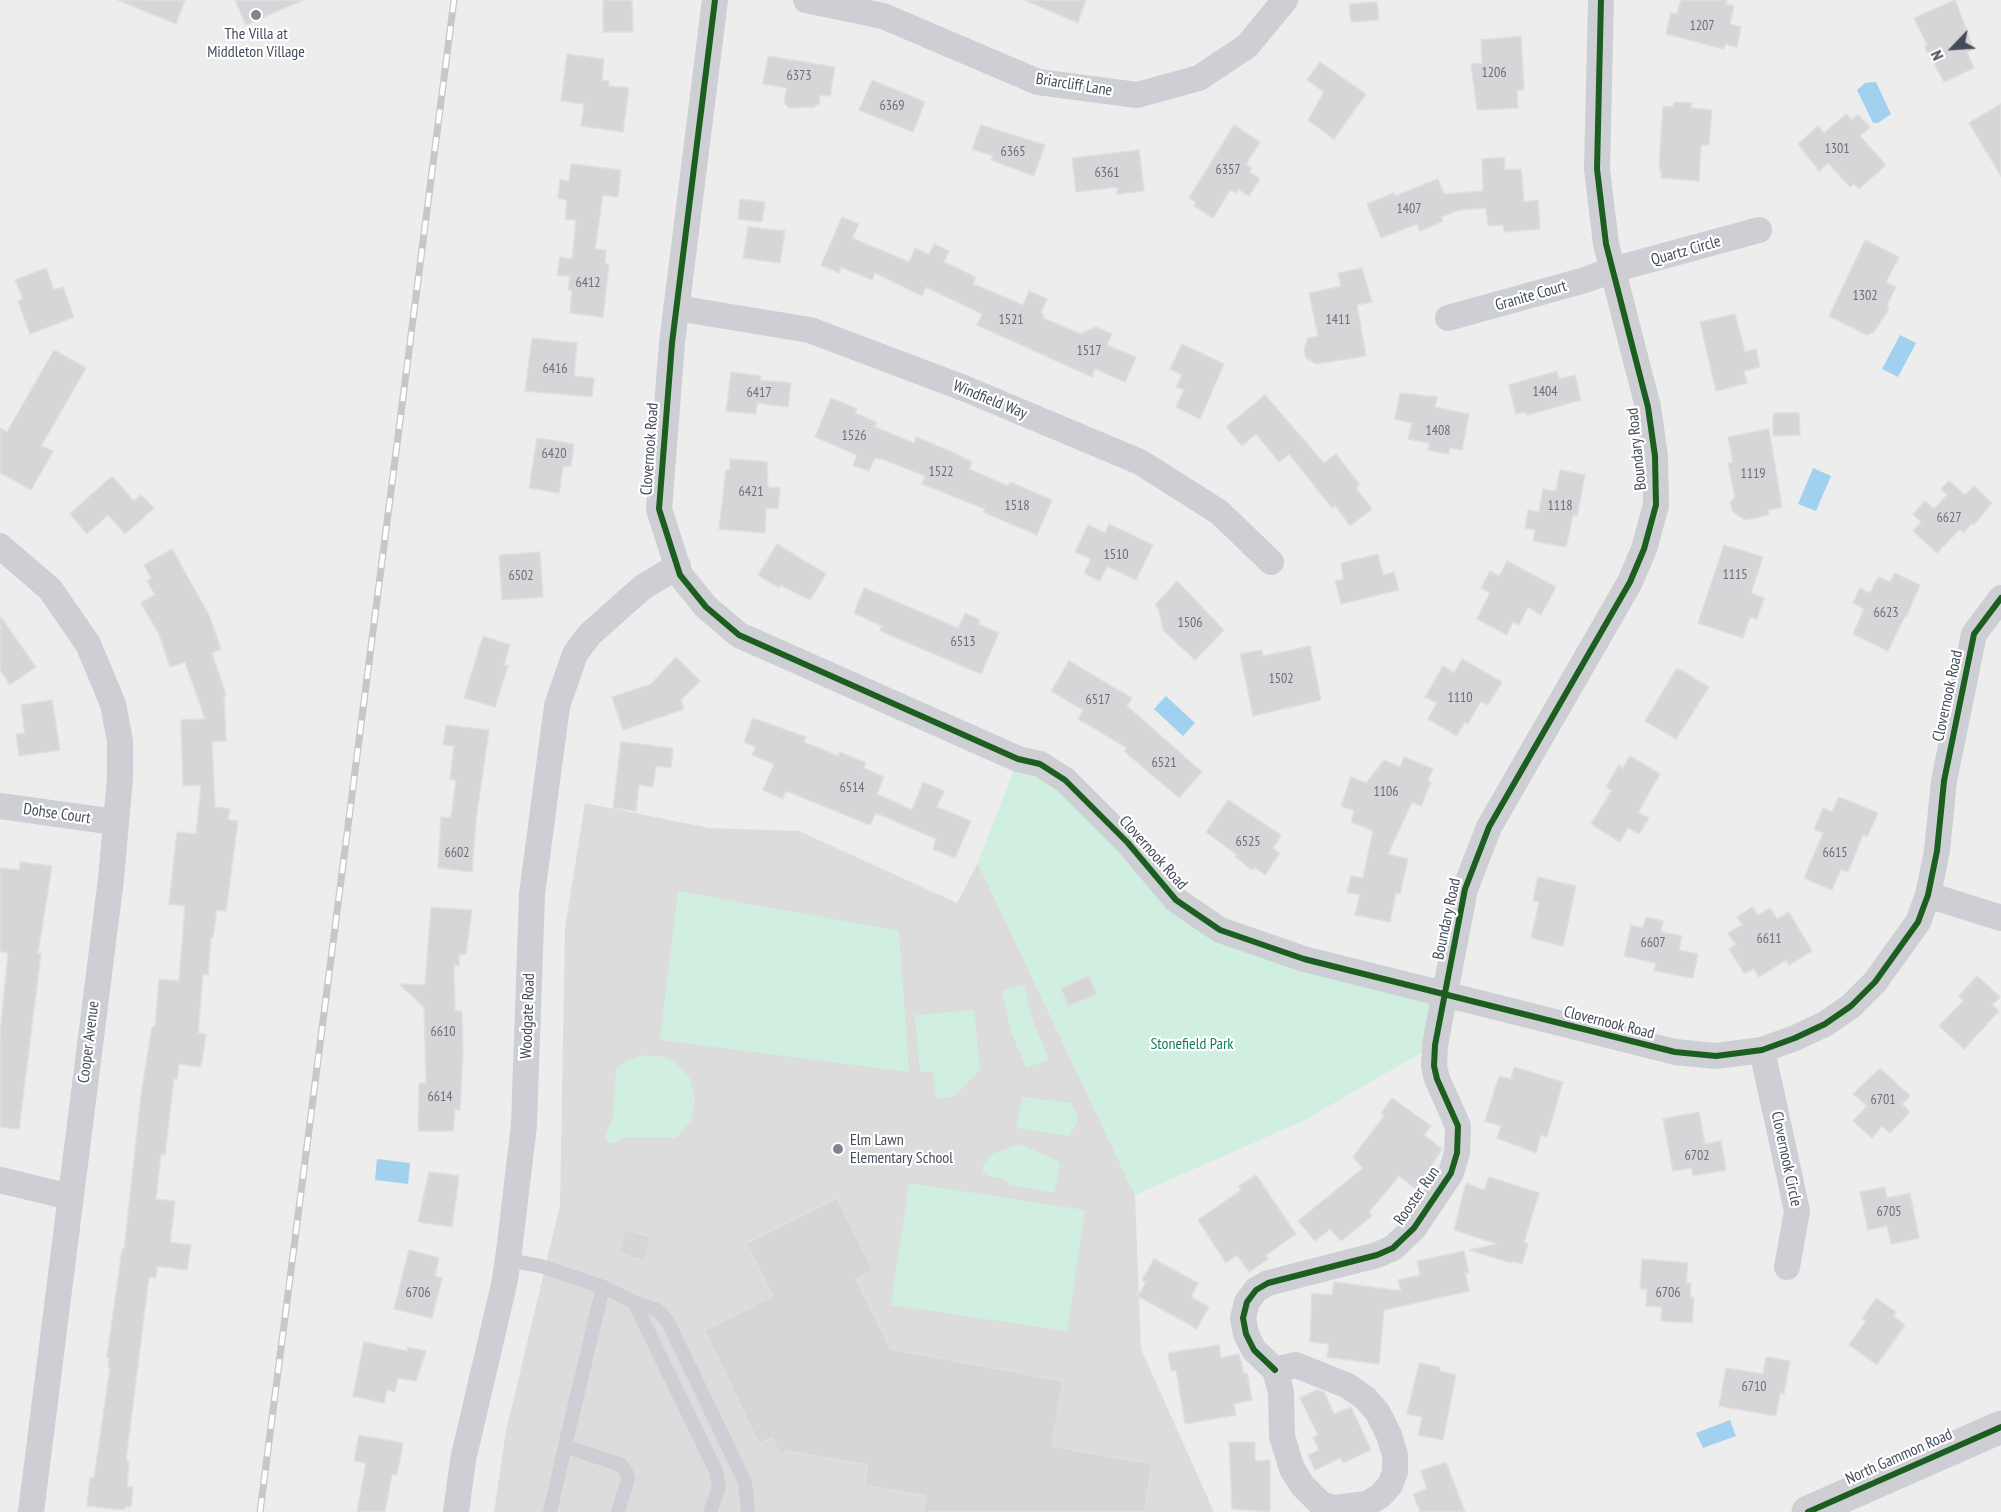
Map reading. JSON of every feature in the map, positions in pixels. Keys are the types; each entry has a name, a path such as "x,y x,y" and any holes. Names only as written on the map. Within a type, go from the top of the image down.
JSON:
{"main road":[{"name":"North Gammon Road","path":"1808,1512 2001,1426"}],"street":[{"name":"Clovernook Road","path":"715,0 676,308 659,509 680,575 706,607 739,635 1018,759 1040,764 1065,780 1128,843 1176,900 1220,930 1304,959 1675,1052 1716,1056 1762,1050 1824,1024 1851,1006 1875,982 1904,945 1918,922 1928,895 1937,851 1944,781 1974,634 2001,598"},
{"name":"Briarcliff Lane","path":"806,0 883,16 1038,82 1137,95 1199,78 1247,46 1285,0"},
{"name":"Boundary Road","path":"1444,995 1465,889 1480,845 1630,582 1644,549 1656,505 1655,456 1648,407 1606,244 1597,169 1601,0"},
{"name":"Quartz Circle","path":"1612,270 1759,230"},
{"name":"Granite Court","path":"1448,318 1585,280 1612,270"},
{"name":"Windfield Way","path":"676,308 810,330 966,389 1140,462 1219,512 1271,562"},
{"name":"Cooper Avenue","path":"0,546 50,589 88,644 113,704 120,741 120,778 111,879 31,1512"},
{"name":"Woodgate Road","path":"456,1512 463,1460 508,1260 524,1125 532,894 557,706 575,654 589,635 643,586 678,566"},
{"name":"Dohse Court","path":"0,806 115,822"},
{"path":"1928,895 2001,918"},
{"name":"Rooster Run","path":"1275,1370 1254,1350 1246,1334 1243,1318 1247,1302 1256,1290 1268,1283 1377,1255 1393,1248 1414,1228 1451,1173 1457,1154 1458,1126 1434,1066 1444,995"},
{"name":"Clovernook Circle","path":"1762,1050 1797,1211 1787,1267"},
{"path":"0,1180 70,1197"},
{"path":"1296,1365 1348,1386 1372,1406 1389,1436 1395,1455 1395,1472 1390,1485 1380,1496 1367,1504 1334,1508 1320,1504 1302,1485 1292,1469 1284,1443 1281,1392 1275,1370 1296,1365"}],"lane":[{"path":"508,1260 541,1266 603,1287 657,1310 667,1320 746,1482 748,1512"},
{"path":"550,1512 603,1287"},
{"path":"634,1302 716,1471 719,1487 710,1512"},
{"path":"565,1446 621,1465 628,1479 618,1512"}],"shaded area":[{"name":"Elm Lawn Elementary School","path":"585,803 709,828 799,831 957,903 978,863 1135,1195 1141,1349 1214,1512 494,1512 506,1431 560,1205 565,928"}],"green space":[{"name":"Stonefield Park","path":"1018,759 1040,764 1220,930 1444,995 1435,1045 1303,1121 1135,1195 978,863"},
{"path":"678,891 899,931 909,1072 660,1040"},
{"path":"1024,985 1032,1019 1049,1059 1026,1068 1011,1032 1002,990"},
{"path":"974,1010 980,1070 954,1097 936,1099 933,1071 920,1072 915,1015"},
{"path":"644,1055 665,1057 674,1062 689,1077 695,1099 691,1121 676,1138 624,1137 616,1143 609,1143 605,1137 613,1116 616,1069 624,1062"},
{"path":"1022,1097 1071,1103 1077,1116 1077,1124 1069,1136 1016,1128"},
{"path":"1019,1144 1056,1160 1060,1164 1054,1193 1010,1185 1002,1178 988,1176 983,1172 983,1165 992,1154"},
{"path":"909,1183 1085,1210 1067,1331 891,1305"}],"water":[{"path":"1876,82 1891,114 1878,123 1873,123 1857,90 1865,83"},
{"path":"1900,335 1916,343 1898,377 1882,369"},
{"path":"1813,468 1831,476 1816,511 1798,504"},
{"path":"1166,696 1195,723 1183,736 1154,709"},
{"path":"377,1159 410,1163 408,1184 375,1180"},
{"path":"1730,1420 1736,1436 1703,1448 1696,1433"}],"building":[{"name":"The Villa at Middleton Village","path":"118,0 185,0 176,24"},
{"name":"The Villa at Middleton Village","path":"235,0 303,0 246,25"},
{"path":"603,0 632,0 633,32 603,32"},
{"path":"1024,0 1086,0 1078,23"},
{"path":"1681,0 1727,0 1726,4 1734,6 1730,24 1741,27 1737,47 1725,44 1724,49 1666,34 1671,13 1677,14"},
{"path":"1955,0 1974,49 1967,52 1974,68 1944,82 1924,46 1927,45 1914,18"},
{"path":"1377,2 1379,20 1351,22 1349,4"},
{"path":"1521,36 1524,90 1517,90 1518,108 1477,110 1471,64 1482,63 1481,40"},
{"path":"567,54 604,59 602,80 609,81 609,86 629,88 623,132 581,126 584,104 561,101"},
{"path":"768,56 835,67 830,96 820,95 819,104 813,107 789,108 784,102 787,88 763,84"},
{"path":"1320,62 1366,94 1334,139 1308,120 1324,92 1307,80"},
{"path":"872,80 925,102 913,132 859,110"},
{"path":"1674,102 1692,103 1691,108 1712,110 1709,145 1701,145 1699,181 1661,178 1661,169 1659,169 1663,106 1673,107"},
{"path":"2001,104 2001,176 1969,123"},
{"path":"1846,114 1852,120 1858,115 1870,127 1860,136 1886,165 1859,189 1854,184 1850,187 1828,163 1819,171 1798,144 1818,126 1824,133"},
{"path":"981,125 1045,145 1034,176 991,160 993,156 972,149"},
{"path":"1234,125 1260,142 1246,164 1252,168 1249,172 1260,179 1249,196 1238,189 1236,193 1230,190 1213,218 1194,206 1196,202 1189,198"},
{"path":"1139,150 1144,191 1117,194 1117,187 1076,192 1072,158"},
{"path":"1504,157 1505,170 1521,169 1524,202 1538,200 1540,229 1504,232 1503,225 1488,226 1486,208 1459,210 1441,217 1443,221 1420,231 1417,224 1381,238 1367,204 1438,179 1444,194 1483,191 1482,159"},
{"path":"571,164 621,170 618,197 603,195 595,249 606,250 605,263 609,264 603,317 570,313 572,290 568,290 570,276 557,275 560,257 572,259 576,220 565,219 567,200 558,198 560,179 569,181"},
{"path":"740,199 765,202 762,222 738,219"},
{"path":"842,217 859,224 852,238 909,262 915,248 929,255 934,244 949,251 944,262 976,277 973,284 1023,305 1029,291 1047,299 1041,313 1044,315 1043,318 1081,334 1096,327 1112,334 1107,345 1136,357 1125,382 1095,369 1092,377 977,325 982,314 926,287 922,296 875,273 872,280 841,267 839,273 821,265"},
{"path":"748,227 785,231 780,263 743,258"},
{"path":"1865,240 1899,257 1886,282 1896,287 1887,305 1889,309 1874,332 1867,335 1829,316"},
{"path":"46,268 54,290 63,287 74,317 30,334 18,301 23,299 15,280"},
{"path":"1362,268 1372,302 1357,305 1366,356 1316,364 1306,358 1304,349 1308,338 1318,336 1309,293 1341,286 1338,273"},
{"path":"1735,314 1745,352 1756,349 1760,367 1744,371 1747,383 1716,391 1700,322"},
{"path":"532,338 577,343 574,376 594,378 592,397 525,391"},
{"path":"1182,344 1224,364 1200,419 1176,407 1184,390 1176,387 1182,375 1170,369"},
{"path":"54,350 86,368 41,446 53,451 31,490 0,473 0,428 7,432"},
{"path":"1557,371 1559,379 1575,375 1581,400 1527,415 1526,412 1516,414 1509,385"},
{"path":"731,372 761,376 760,380 791,383 788,407 757,403 756,414 726,411"},
{"path":"1400,393 1437,397 1435,407 1469,414 1462,450 1450,448 1449,454 1428,450 1429,443 1408,439 1412,423 1395,419"},
{"path":"1265,395 1324,463 1336,454 1360,485 1356,488 1372,509 1350,526 1335,505 1332,508 1289,454 1279,462 1256,434 1242,446 1226,427"},
{"path":"831,398 857,409 855,413 876,422 875,427 914,443 916,437 972,462 969,469 1008,486 1010,482 1052,500 1037,535 983,512 985,509 922,484 925,476 882,459 875,458 869,471 853,465 857,455 815,437"},
{"path":"1773,413 1799,413 1800,435 1773,436"},
{"path":"1769,429 1782,507 1768,510 1769,515 1745,520 1733,512 1730,502 1735,497 1728,463 1733,462 1728,437"},
{"path":"537,438 574,444 571,467 563,466 559,493 529,488"},
{"path":"730,459 767,462 768,487 780,488 778,509 766,508 765,533 719,529 726,470 730,470"},
{"path":"1560,470 1585,475 1577,516 1573,515 1566,547 1533,541 1535,530 1525,528 1528,510 1539,512 1543,489 1556,491"},
{"path":"112,476 134,501 141,495 154,508 125,534 108,515 87,534 70,514"},
{"path":"1949,481 1965,495 1974,486 1992,503 1974,525 1972,523 1963,533 1960,529 1937,553 1913,531 1921,522 1913,514 1925,501 1934,509 1947,495 1941,489"},
{"path":"1109,524 1153,545 1136,580 1107,566 1100,581 1084,573 1091,559 1075,552 1088,525 1105,533"},
{"path":"777,544 826,574 810,600 780,585 779,588 758,575"},
{"path":"1724,545 1763,557 1751,593 1764,598 1757,619 1750,617 1743,638 1698,623"},
{"path":"172,549 209,615 221,649 212,653 226,695 224,696 226,741 212,742 215,807 230,809 228,820 238,821 226,911 217,910 213,938 211,938 208,975 203,974 198,1033 206,1034 201,1067 179,1064 177,1079 174,1079 165,1155 161,1155 156,1199 175,1201 170,1242 191,1245 187,1270 157,1266 156,1278 149,1277 126,1460 129,1461 127,1487 133,1487 131,1507 125,1507 125,1510 87,1506 90,1478 94,1478 110,1368 107,1357 122,1249 124,1250 141,1095 152,1027 155,1027 159,979 179,981 185,906 169,904 177,832 196,834 201,785 183,786 181,720 205,719 185,662 170,667 159,634 141,603 155,595 147,581 151,578 144,565"},
{"path":"540,552 543,597 502,600 499,555"},
{"path":"1378,554 1383,575 1394,572 1399,590 1341,604 1335,581 1343,579 1341,563"},
{"path":"1507,561 1556,587 1541,615 1528,607 1519,625 1513,622 1507,635 1477,619 1490,593 1481,588 1490,571 1499,576"},
{"path":"1895,573 1920,585 1888,651 1853,634 1864,609 1853,603 1860,588 1870,593 1878,577 1890,582"},
{"path":"1177,581 1224,630 1195,660 1163,630 1159,610 1155,605"},
{"path":"864,588 958,628 965,613 980,620 978,624 999,633 981,674 880,631 882,626 854,613"},
{"path":"0,616 36,667 10,685 0,670"},
{"path":"483,636 510,645 504,665 508,666 495,707 464,698"},
{"path":"1310,646 1321,700 1253,716 1240,654 1262,650 1263,656"},
{"path":"676,657 700,681 681,700 684,709 623,730 612,697 651,684"},
{"path":"1462,659 1502,682 1488,705 1481,701 1468,724 1465,722 1457,736 1428,719 1437,703 1425,697 1443,666 1454,673"},
{"path":"1069,661 1132,698 1127,706 1202,772 1179,798 1124,751 1127,748 1078,719 1083,710 1051,691"},
{"path":"1677,668 1709,687 1676,739 1645,721"},
{"path":"52,700 60,750 19,756 16,734 25,733 21,705"},
{"path":"753,718 806,737 804,742 838,756 840,752 866,763 864,768 884,777 877,794 912,810 923,782 944,791 937,807 971,821 955,858 933,849 936,839 876,813 870,825 786,791 783,799 763,790 774,764 752,755 756,747 744,742"},
{"path":"446,725 489,730 476,820 472,872 438,868 441,817 451,818 456,780 450,779 454,746 443,745"},
{"path":"621,742 673,748 671,768 656,766 653,787 639,785 636,811 613,808"},
{"path":"1630,756 1660,774 1638,812 1649,818 1639,834 1628,828 1620,842 1591,824 1612,790 1606,787 1619,765 1623,768"},
{"path":"1404,757 1433,769 1428,781 1431,782 1421,806 1412,802 1388,854 1408,859 1400,894 1396,893 1390,922 1355,915 1360,895 1347,892 1351,876 1363,878 1373,831 1351,822 1354,811 1341,806 1351,777 1366,783 1384,760 1400,767"},
{"path":"1839,797 1878,813 1867,837 1863,835 1848,872 1841,869 1832,890 1804,878 1823,833 1814,829 1823,808 1832,812"},
{"path":"1228,800 1281,835 1273,848 1280,853 1265,875 1254,867 1252,870 1235,857 1237,855 1206,832"},
{"path":"20,862 52,866 38,953 41,954 19,1129 0,1127 0,1035 8,953 0,951 0,868 19,870"},
{"path":"1538,877 1576,886 1563,946 1531,938 1539,902 1533,901"},
{"path":"431,907 472,910 466,954 459,954 459,966 454,965 455,1011 462,1011 463,1053 460,1110 455,1110 453,1131 418,1131 419,1083 426,1083 424,1007 399,984 425,985"},
{"path":"1752,907 1758,915 1770,908 1777,919 1789,912 1812,951 1789,965 1786,960 1759,977 1754,969 1744,973 1729,949 1736,945 1728,933 1742,925 1737,917"},
{"path":"1646,917 1663,921 1661,932 1682,936 1679,950 1698,954 1693,978 1654,971 1656,963 1624,956 1631,925 1643,928"},
{"path":"1089,976 1097,994 1068,1006 1061,988"},
{"path":"1977,976 2000,997 1992,1005 1999,1011 1964,1049 1939,1026 1963,1001 1959,996"},
{"path":"1514,1067 1563,1082 1547,1137 1541,1135 1536,1153 1497,1138 1501,1126 1485,1121 1499,1076 1511,1079"},
{"path":"1880,1068 1910,1096 1902,1104 1910,1112 1890,1133 1882,1126 1872,1138 1853,1121 1867,1106 1853,1094"},
{"path":"1392,1098 1431,1126 1424,1135 1442,1149 1430,1168 1434,1171 1418,1191 1399,1176 1369,1212 1372,1216 1341,1241 1330,1229 1315,1241 1298,1221 1363,1168 1353,1157 1384,1116 1381,1113"},
{"path":"1699,1112 1705,1144 1721,1141 1726,1170 1693,1176 1691,1168 1673,1171 1663,1119"},
{"path":"429,1172 459,1176 452,1227 418,1222"},
{"path":"1256,1175 1296,1234 1266,1255 1268,1259 1249,1272 1237,1255 1226,1263 1198,1220 1241,1190 1239,1186"},
{"path":"1489,1177 1539,1193 1524,1242 1528,1244 1522,1264 1469,1250 1497,1244 1454,1230 1466,1183 1484,1190"},
{"path":"1885,1187 1887,1198 1910,1193 1919,1238 1891,1244 1887,1226 1868,1230 1860,1192"},
{"path":"837,1198 873,1270 856,1279 891,1349 1063,1381 1052,1446 1152,1464 1144,1512 923,1512 925,1496 864,1485 868,1465 788,1451 780,1455 772,1438 759,1444 704,1330 772,1296 746,1243"},
{"path":"625,1229 651,1237 645,1261 618,1253"},
{"path":"409,1250 439,1258 435,1276 442,1278 432,1318 394,1309"},
{"path":"1464,1251 1469,1272 1465,1273 1469,1291 1384,1310 1379,1364 1327,1357 1329,1344 1310,1342 1312,1293 1332,1295 1334,1282 1401,1291 1398,1280 1420,1275 1417,1261"},
{"path":"1154,1259 1198,1283 1191,1297 1209,1307 1197,1329 1138,1296 1146,1282 1142,1280"},
{"path":"1642,1259 1688,1263 1686,1283 1691,1283 1690,1297 1694,1297 1692,1323 1661,1321 1662,1307 1646,1306 1647,1289 1640,1289"},
{"path":"1876,1298 1896,1312 1893,1316 1905,1325 1877,1365 1849,1345 1866,1321 1862,1319"},
{"path":"364,1342 407,1351 408,1347 426,1351 416,1381 398,1378 395,1392 387,1390 384,1403 353,1396"},
{"path":"1219,1345 1221,1358 1239,1354 1244,1374 1247,1373 1252,1400 1234,1404 1236,1415 1185,1424 1176,1370 1171,1371 1168,1353"},
{"path":"1766,1357 1790,1361 1784,1394 1780,1393 1776,1416 1719,1406 1726,1368 1763,1374"},
{"path":"1419,1363 1440,1367 1440,1371 1456,1375 1443,1440 1418,1435 1422,1417 1407,1414"},
{"path":"1317,1390 1324,1392 1334,1414 1351,1407 1371,1450 1343,1463 1340,1458 1315,1470 1308,1455 1319,1450 1313,1437 1318,1435 1300,1398"},
{"path":"359,1435 403,1443 397,1475 392,1474 385,1512 357,1512 366,1463 354,1461"},
{"path":"1229,1442 1255,1442 1255,1461 1270,1460 1270,1512 1232,1509"},
{"path":"1446,1462 1465,1512 1420,1512 1413,1494 1427,1489 1421,1471"}],"railway":[{"path":"260,1512 454,0"}],"cycle path":[{"path":"715,0 672,343 659,509 680,575 706,607 739,635 1018,759 1040,764 1065,780 1128,843 1176,900 1220,930 1304,959 1675,1052 1716,1056 1762,1050 1795,1038 1825,1024 1851,1006 1875,982 1918,922 1928,895 1937,851 1944,781 1974,634 2001,598"},
{"path":"1275,1370 1254,1350 1246,1334 1243,1318 1247,1302 1256,1290 1268,1283 1377,1255 1393,1248 1414,1228 1451,1173 1457,1153 1458,1126 1437,1079 1434,1066 1435,1045 1465,889 1489,827 1630,582 1644,549 1656,505 1655,456 1648,407 1606,244 1597,169 1601,0"},
{"path":"1808,1512 2001,1427"}],"place":[{"name":"The Villa at Middleton Village","path":"256,15"},
{"name":"Elm Lawn Elementary School","path":"838,1149"}]}
